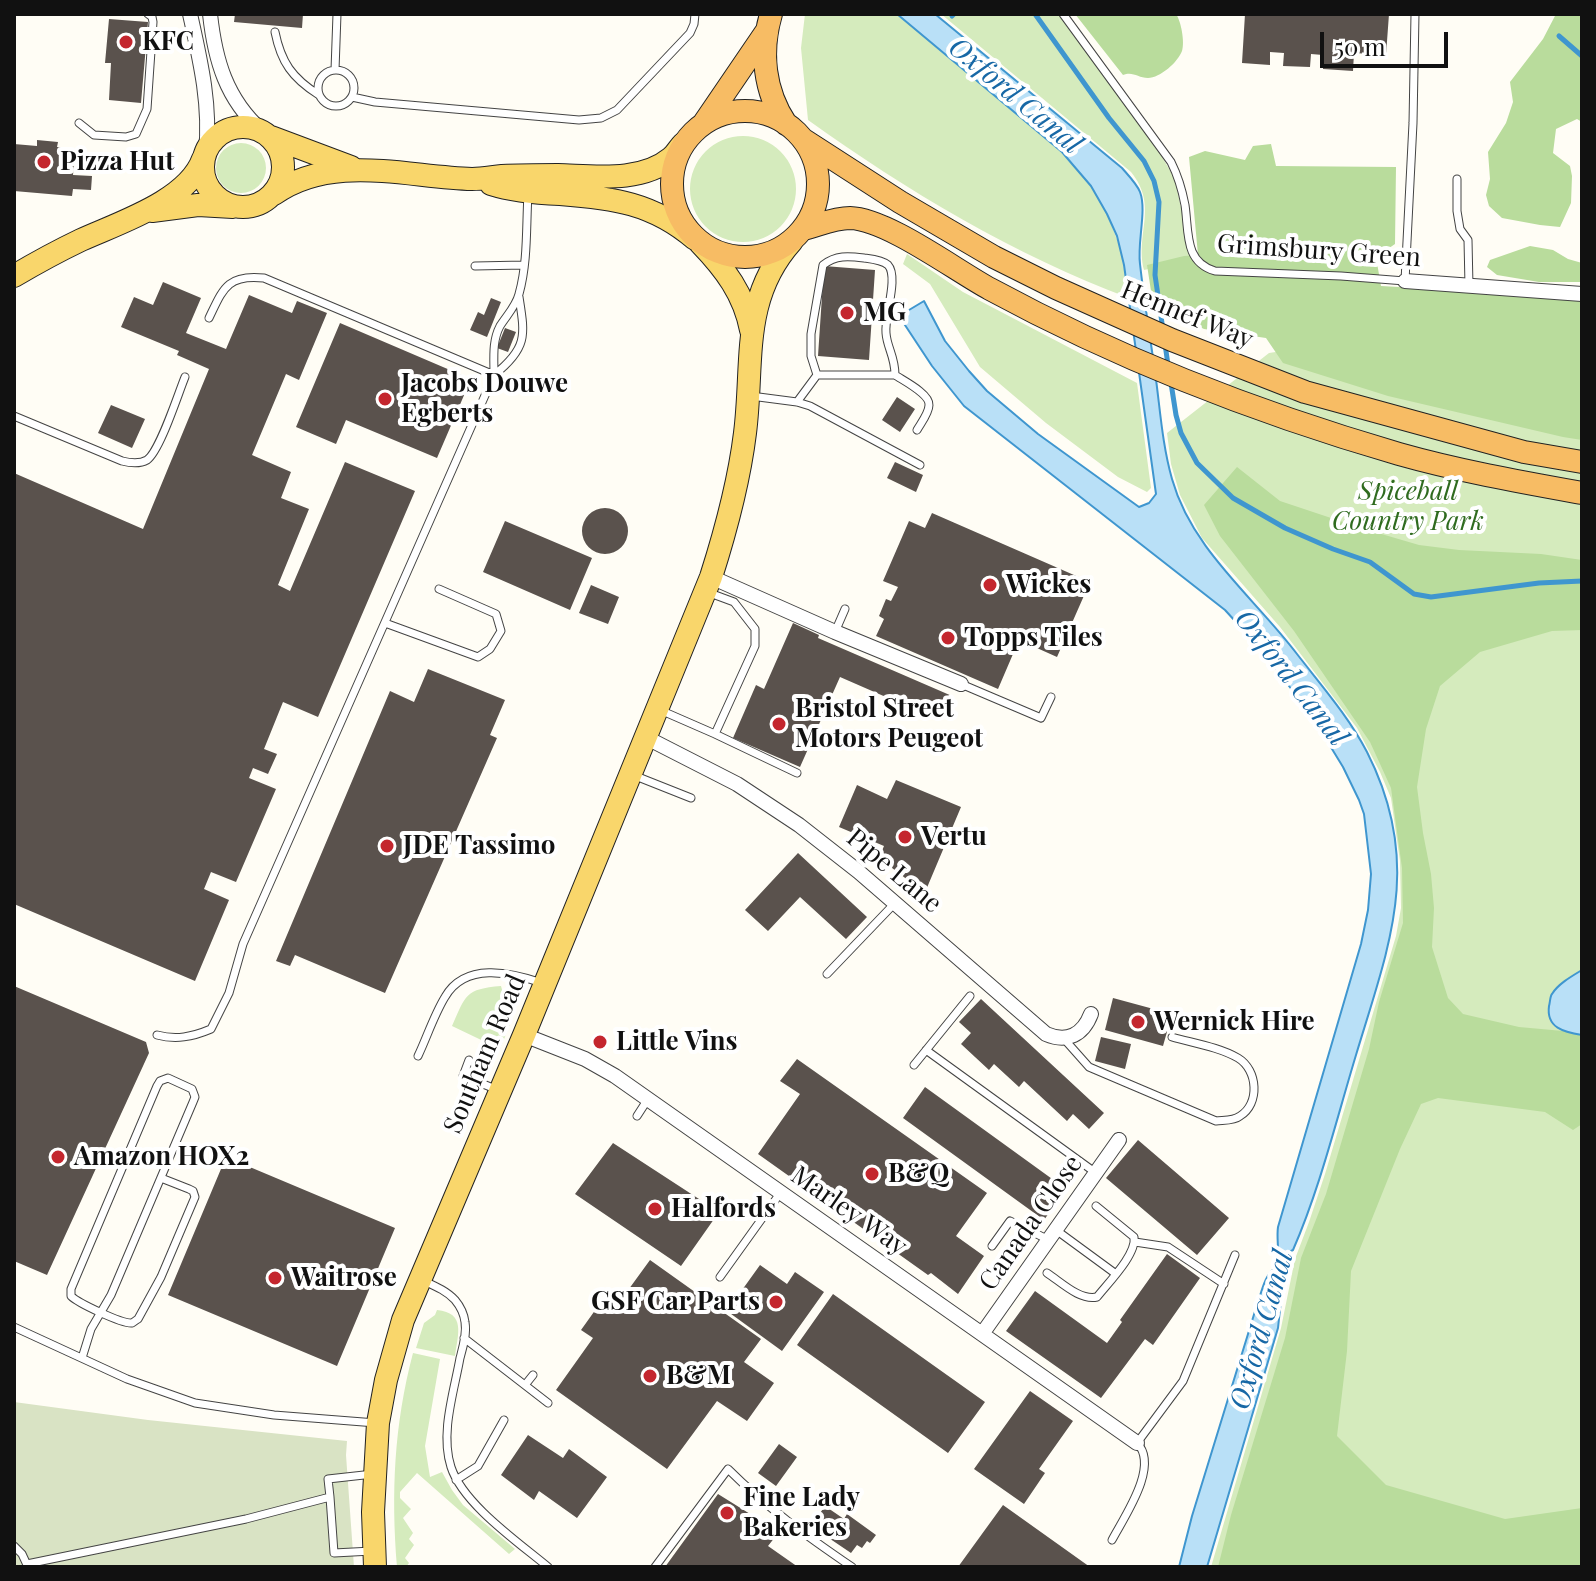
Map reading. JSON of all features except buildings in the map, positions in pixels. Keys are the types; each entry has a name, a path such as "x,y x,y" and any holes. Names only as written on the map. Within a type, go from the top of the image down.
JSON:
{"highway":[{"path":"768,23 703,124 683,144 674,163 671,183 674,204 682,223 697,241 736,258 756,257 775,251 798,235 839,219 870,222 1033,312 1253,407 1401,455 1582,493"},
{"path":"768,23 765,57 769,88 786,124"},
{"path":"703,124 719,115 754,111 771,115 804,140 818,175 818,194 813,213 798,235"},
{"name":"Hennef Way","path":"804,140 940,227 1056,288 1172,340 1305,392 1524,452 1582,462"}],"main road":[{"path":"14,276 81,240 146,212 189,180 201,167 211,142 229,129 251,127 364,170"},
{"path":"266,134 279,147 283,159 281,184 274,194"},
{"path":"146,212 198,205 251,207 264,202 296,180 323,172 364,170 474,179 538,175 623,176 661,164 683,144"},
{"path":"204,155 203,172 207,185 226,204 238,207"},
{"name":"Southam Road","path":"375,1559 374,1474 378,1423 394,1348 708,584 734,491 749,395 751,332 748,313 735,284 697,241 668,219 627,202 529,192 474,179"},
{"name":"Southam Road","path":"751,332 766,282 776,261 798,235"}],"street":[{"path":"190,14 207,102 208,127 204,155"},
{"path":"210,14 224,78 237,104 266,134"},
{"name":"Grimsbury Green","path":"1405,281 1582,294"},
{"path":"708,584 961,684"},
{"name":"Pipe Lane","path":"647,738 725,777 768,803 830,848 1040,1030 1053,1037 1064,1038"},
{"path":"1064,1038 1082,1031 1091,1014"},
{"name":"Marley Way","path":"524,1035 597,1065 736,1152 781,1192 1137,1443"},
{"name":"Canada Close","path":"982,1334 1119,1140"}],"lane":[{"path":"79,123 94,135 126,137 136,134 147,109 153,22 148,14"},
{"path":"335,70 337,14"},
{"path":"352,97 480,112 579,120 601,118 617,110 690,33 695,14"},
{"name":"Grimsbury Green","path":"1063,14 1171,162 1182,188 1192,254 1205,268 1405,281"},
{"path":"1405,281 1415,14"},
{"path":"275,32 288,67 302,84 319,95 326,104 343,105 352,97 352,80 345,72 335,70 324,74 318,84 319,95"},
{"path":"1457,179 1460,229 1468,240 1469,286"},
{"path":"157,1035 171,1039 194,1036 211,1029 229,993 243,944 494,375 496,336 519,294 529,192"},
{"path":"817,375 811,356 811,334 821,269 830,260 848,256 874,259 890,269 891,288 885,330 893,353 895,375"},
{"path":"475,266 524,265"},
{"path":"209,318 225,286 244,277 264,278 494,375"},
{"path":"494,375 512,359 520,346 524,327 519,294"},
{"path":"797,402 817,375"},
{"path":"817,375 895,375 928,399 929,410 917,430"},
{"path":"14,416 122,461 145,461 156,451 185,377"},
{"path":"749,395 810,406 920,465"},
{"path":"708,584 734,602 755,629 755,646 715,734"},
{"path":"385,623 478,657 490,649 501,631 496,614 439,589"},
{"path":"835,632 845,609"},
{"path":"961,684 1041,718 1051,697"},
{"path":"658,709 797,773"},
{"path":"631,774 691,798"},
{"path":"827,974 895,903"},
{"path":"418,1056 446,995 462,979 485,971 545,984"},
{"path":"914,1065 970,996"},
{"path":"1064,1038 1089,1067 1216,1121 1238,1119 1250,1108 1254,1092 1248,1066 1222,1051 1172,1037"},
{"path":"926,1050 1096,1173"},
{"path":"469,1060 463,1076 500,1091"},
{"path":"82,1358 91,1329 102,1313 111,1295 195,1097 188,1086 168,1078 157,1086 71,1289 74,1299 102,1313 126,1322 138,1319 167,1264 195,1197 189,1189 161,1178"},
{"path":"637,1116 648,1099"},
{"path":"720,1277 781,1192"},
{"path":"1047,1273 1088,1299 1097,1297 1116,1274 1135,1242 1130,1234 1096,1206"},
{"path":"992,1246 1010,1221 1052,1235 1116,1274"},
{"path":"1135,1242 1168,1247 1224,1284"},
{"path":"1112,1540 1144,1475 1145,1454 1137,1443 1183,1381 1235,1255"},
{"path":"420,1279 443,1290 456,1301 465,1320 447,1433 450,1465 456,1480 473,1503 548,1567"},
{"path":"14,1327 127,1379 195,1403 274,1415 378,1423"},
{"path":"464,1338 548,1403"},
{"path":"525,1385 533,1375"},
{"path":"456,1480 478,1466 504,1420"},
{"path":"655,1567 728,1469 753,1495 801,1533 852,1567"},
{"path":"374,1474 328,1479 334,1553 375,1559"},
{"path":"14,1546 28,1566 246,1519 330,1497"}],"green space":[{"path":"805,14 897,14 1062,152 1091,186 1107,214 1120,247 1129,298 1044,262 962,220 808,120 801,48"},
{"path":"941,14 1060,14 1175,179 1192,260 1144,270 1144,197 1131,172"},
{"path":"1075,14 1176,14 1182,32 1182,51 1173,64 1158,75 1148,78 1123,75"},
{"path":"1556,14 1582,14 1582,122 1577,119 1556,129 1553,153 1570,166 1572,176 1571,203 1560,227 1502,218 1489,206 1486,195 1490,179 1488,152 1506,123 1513,102 1510,82 1543,39"},
{"path":"743,136 763,140 780,152 792,169 796,189 792,209 780,226 763,238 743,242 723,238 706,226 694,209 690,189 694,169 706,152 723,140"},
{"path":"231,144 251,144 265,158 265,178 251,192 231,192 217,178 217,158"},
{"path":"1271,144 1276,166 1396,167 1395,244 1376,257 1381,286 1582,297 1582,440 1388,396 1283,363 1266,338 1204,329 1153,304 1147,265 1198,255 1189,157 1205,151 1245,160 1253,146"},
{"path":"1530,246 1553,250 1582,263 1582,282 1539,282 1497,275 1487,267 1490,260"},
{"path":"907,254 963,292 1137,383 1151,488 1147,492 1118,477 1046,423 980,367 930,284 903,264"},
{"name":"Spiceball Country Park","path":"1582,301 1582,1567 1211,1567 1281,1328 1295,1259 1325,1174 1396,936 1401,908 1400,861 1391,798 1357,728 1280,627 1202,538 1180,495 1171,464 1167,433 1269,353 1491,319"},
{"path":"1237,467 1280,501 1419,545 1582,560 1582,630 1552,631 1480,652 1440,686 1426,729 1417,787 1431,874 1434,908 1432,947 1448,998 1463,1014 1519,1027 1582,1035 1582,1124 1573,1130 1545,1112 1438,1098 1421,1104 1351,1271 1347,1351 1337,1436 1386,1485 1505,1519 1582,1508 1582,1567 1218,1567 1285,1338 1301,1258 1326,1194 1403,923 1402,868 1391,788 1370,742 1294,631 1220,536 1204,505"},
{"path":"501,986 511,1022 500,1049 452,1026 468,996 480,989"},
{"path":"437,1310 452,1315 456,1320 455,1356 416,1348 424,1323"},
{"path":"413,1353 440,1359 425,1446 430,1477 442,1472 463,1505 515,1549 509,1554 417,1473 400,1492 400,1498 411,1509 403,1518 413,1533 409,1539 414,1545 405,1558 409,1563 406,1567 397,1567 394,1512 396,1459 402,1406"},
{"path":"14,1402 347,1441 354,1567 14,1567"}],"water":[{"name":"Oxford Canal","path":"897,14 935,14 1122,168 1137,186 1143,208 1140,264 1162,426 1172,479 1181,505 1209,551 1280,633 1352,726 1384,793 1394,831 1397,868 1395,904 1380,977 1320,1178 1303,1227 1293,1250 1289,1252 1279,1288 1282,1291 1278,1328 1207,1567 1179,1567 1261,1291 1277,1263 1278,1227 1361,944 1371,874 1364,814 1343,767 1310,713 1257,645 1225,610 964,406 932,366 899,316 924,301 945,341 969,371 987,391 1038,434 1139,507 1149,503 1156,494 1124,265 1117,236 1107,214 1091,186 1062,152"},
{"path":"1582,970 1582,1035 1553,1024 1549,1006 1555,990"}],"waterway":[{"path":"1035,14 1109,118 1144,161 1154,181 1159,202 1155,275 1163,330"},
{"path":"1559,36 1582,56"},
{"path":"1165,344 1168,365"},
{"path":"1171,383 1181,433 1197,463 1233,498 1285,528 1370,562 1414,594 1431,597 1539,583 1582,581"}],"place":[{"name":"KFC","path":"126,42"},
{"name":"Pizza Hut","path":"44,162"},
{"name":"MG","path":"847,313"},
{"name":"Jacobs Douwe Egberts","path":"385,399"},
{"name":"Wickes","path":"990,585"},
{"name":"Topps Tiles","path":"948,638"},
{"name":"Bristol Street Motors Peugeot","path":"779,724"},
{"name":"Vertu","path":"905,837"},
{"name":"JDE Tassimo","path":"387,846"},
{"name":"Wernick Hire","path":"1138,1022"},
{"name":"Little Vins","path":"600,1042"},
{"name":"Amazon HOX2","path":"58,1157"},
{"name":"B&Q","path":"872,1174"},
{"name":"Halfords","path":"655,1209"},
{"name":"Waitrose","path":"275,1278"},
{"name":"GSF Car Parts","path":"776,1302"},
{"name":"B&M","path":"650,1376"},
{"name":"Fine Lady Bakeries","path":"727,1513"}]}
